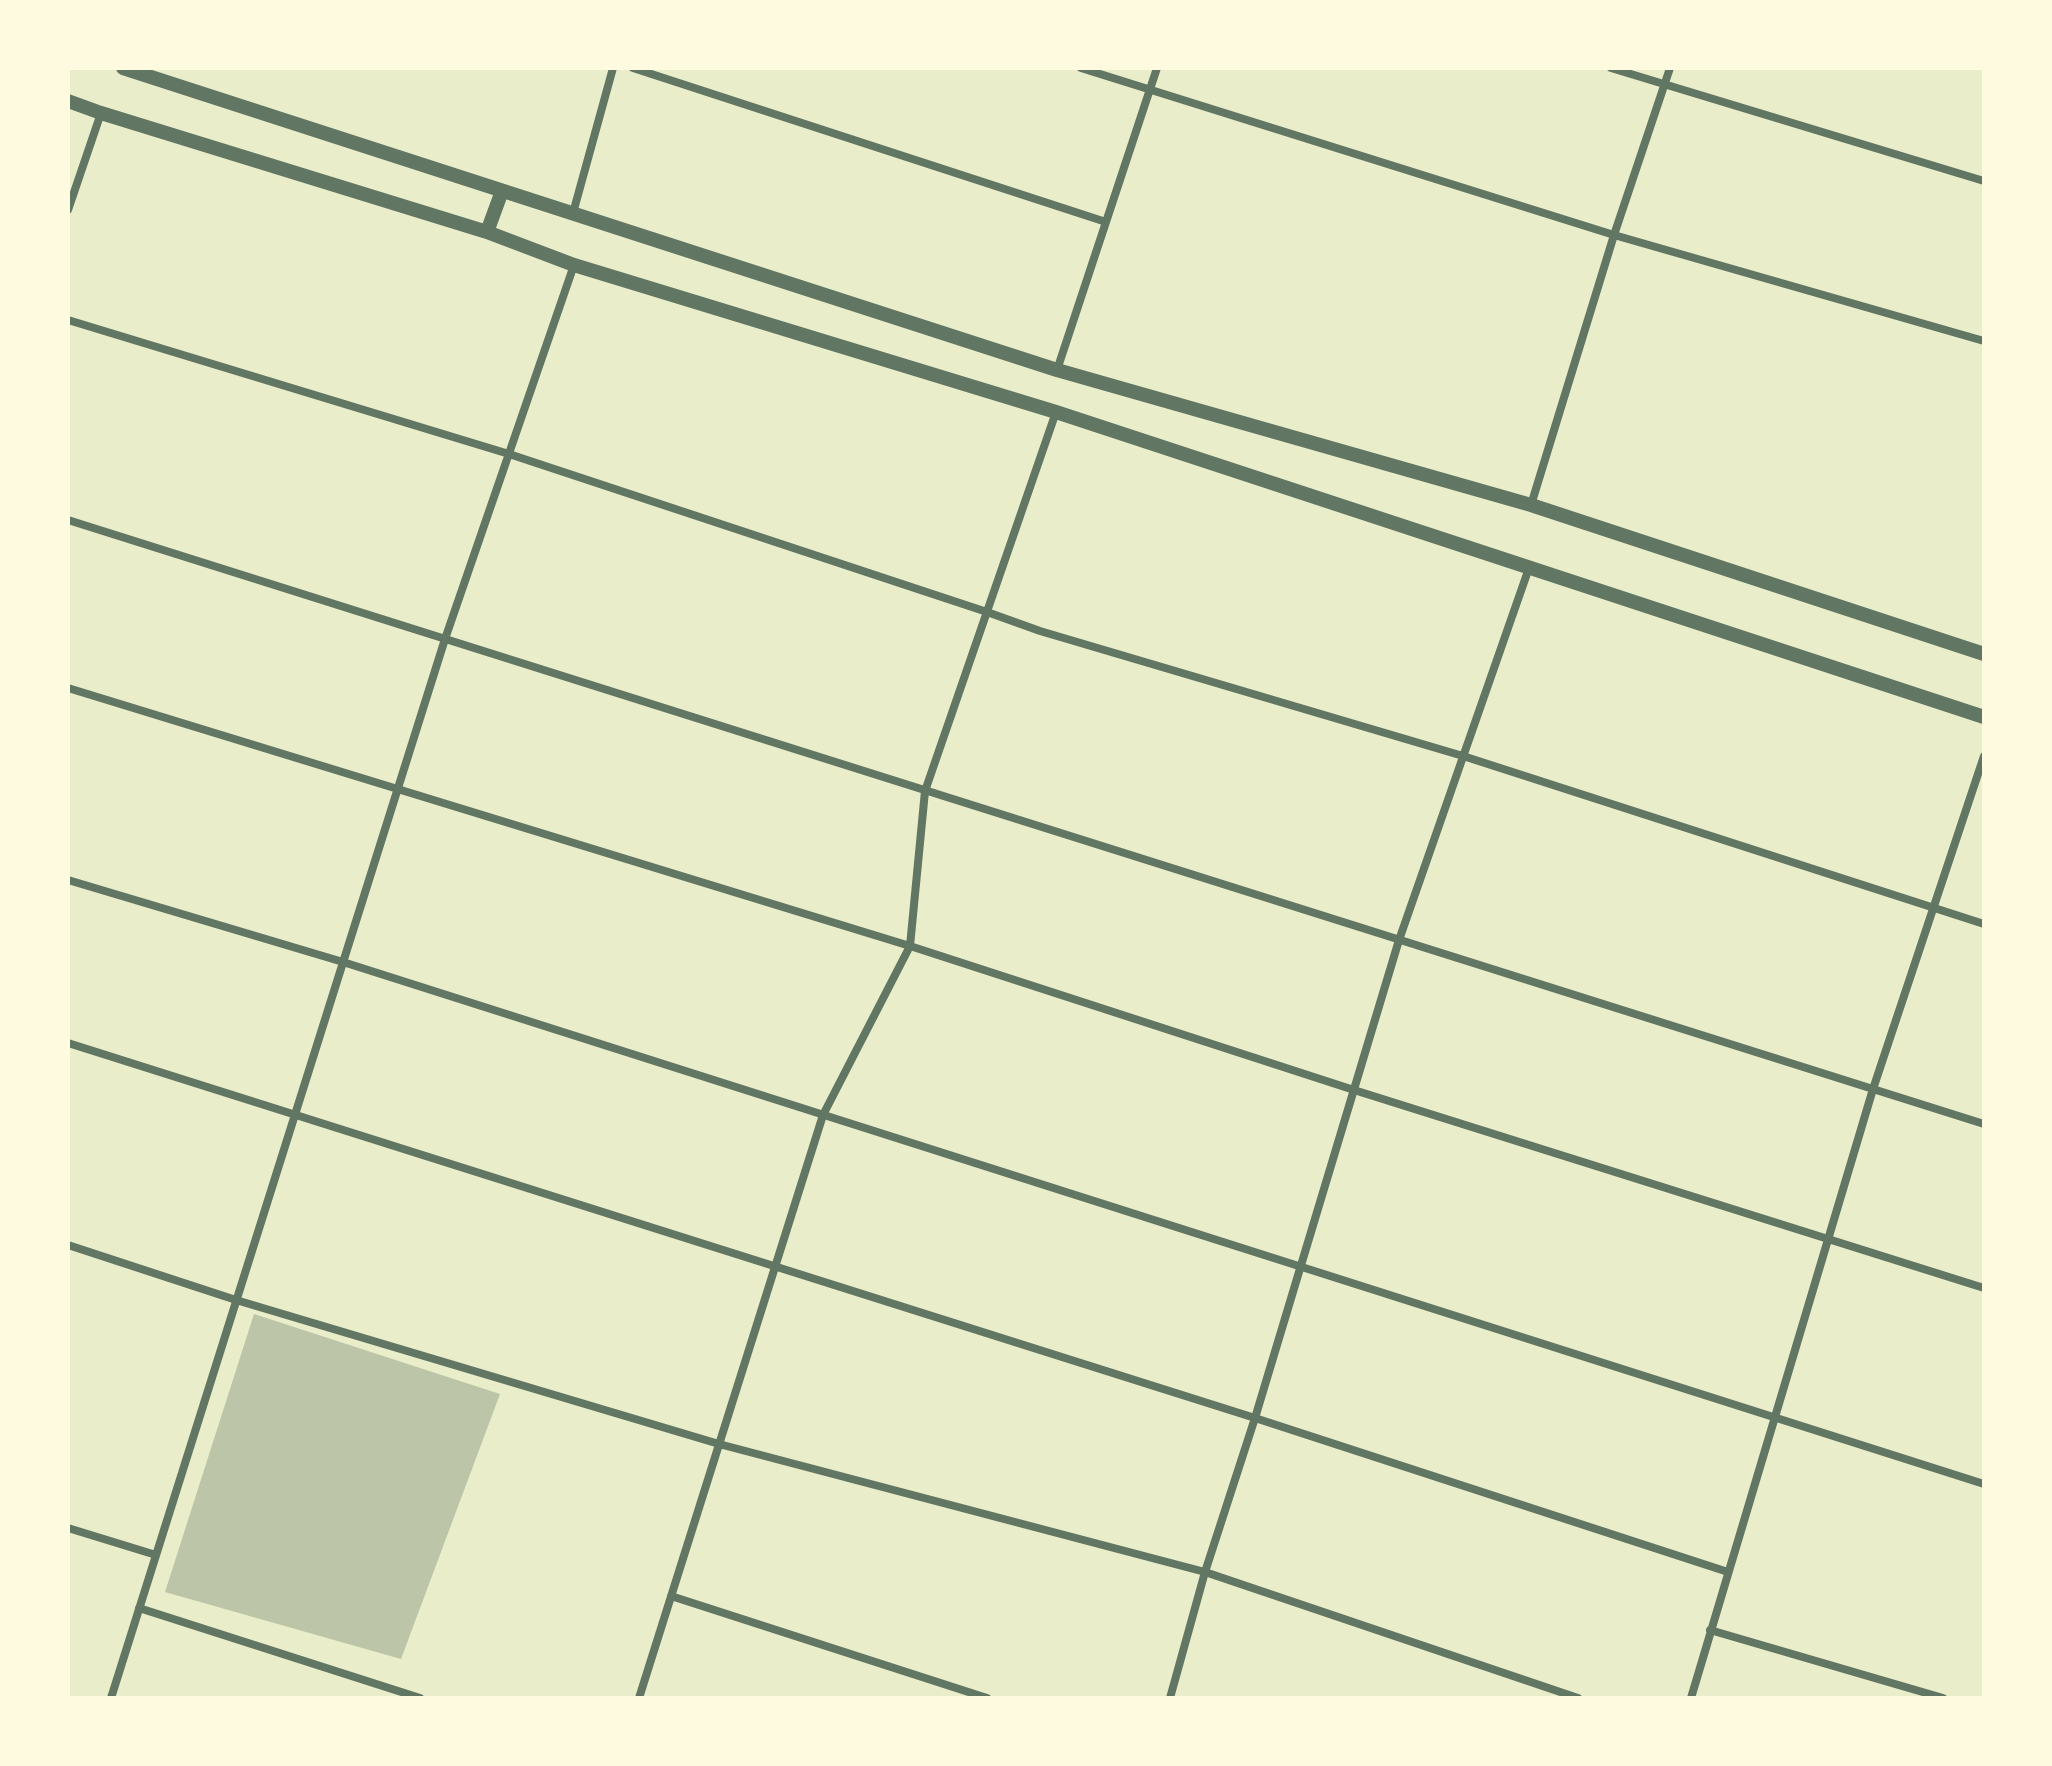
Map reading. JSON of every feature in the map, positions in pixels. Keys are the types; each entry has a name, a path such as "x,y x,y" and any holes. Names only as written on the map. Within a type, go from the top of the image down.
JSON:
{"street":[{"path":"123,68 1057,370 1531,505 1984,654"},
{"path":"573,213 613,68"},
{"path":"633,68 1106,222"},
{"path":"1081,68 1614,235 1984,341"},
{"path":"1057,370 1157,68"},
{"path":"1611,68 1984,181"},
{"path":"1531,505 1614,235 1670,68"},
{"path":"68,101 487,232 574,265 1056,412 1984,717"},
{"path":"68,210 101,113"},
{"path":"487,232 502,191"},
{"path":"111,1698 445,639 574,265"},
{"path":"68,320 509,454 1055,636 1463,756 1984,924"},
{"path":"639,1698 823,1115 910,946 925,791 1056,412"},
{"path":"68,520 1984,1124"},
{"path":"1170,1698 1205,1572 1255,1418 1399,940 1529,568"},
{"path":"68,688 910,946 1354,1090 1984,1288"},
{"path":"1691,1698 1873,1089 1984,756"},
{"path":"68,880 343,962 1984,1484"},
{"path":"68,1043 1255,1418 1728,1572"},
{"path":"68,1245 236,1300 719,1444 1205,1572 1578,1698"},
{"path":"68,1528 156,1555"},
{"path":"671,1596 987,1698"},
{"path":"139,1608 420,1698"},
{"path":"1710,1630 1943,1698"}],"building":[{"path":"254,1314 500,1394 401,1659 165,1592"}]}
